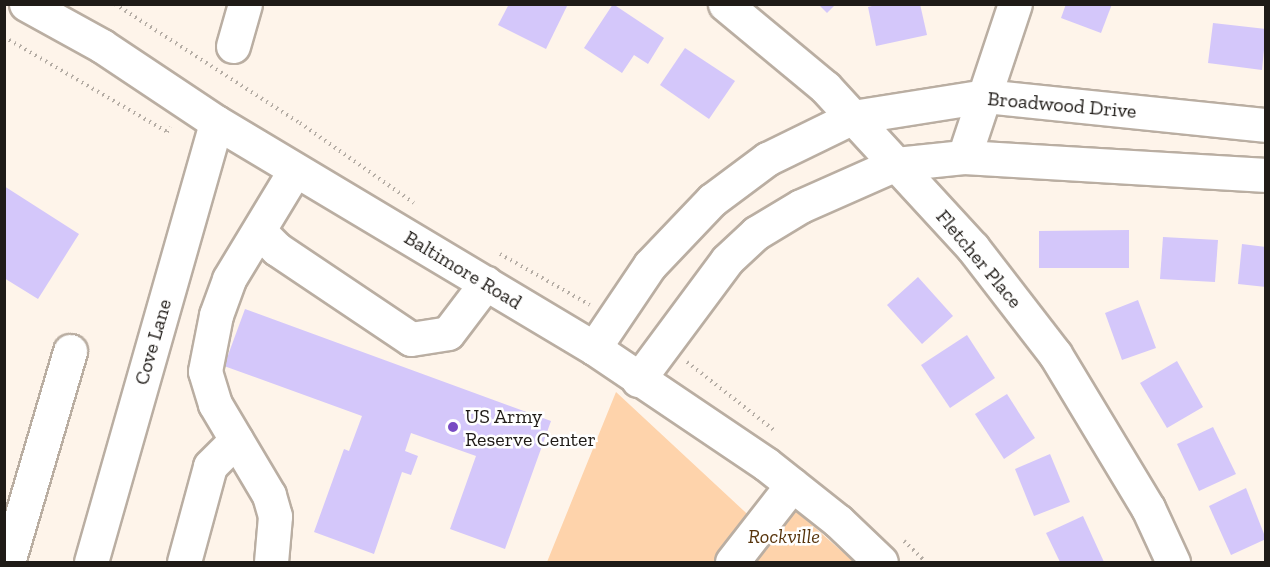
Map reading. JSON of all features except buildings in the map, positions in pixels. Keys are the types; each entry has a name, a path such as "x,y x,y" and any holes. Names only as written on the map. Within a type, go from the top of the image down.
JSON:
{"street":[{"name":"Baltimore Road","path":"26,4 102,46 216,122 594,348 792,485 838,521 881,562"},
{"path":"232,46 245,4"},
{"name":"Fletcher Place","path":"724,4 825,87 973,248 1055,354 1148,508 1173,562"},
{"path":"964,157 1015,4"},
{"name":"Broadwood Drive","path":"594,348 650,265 712,200 767,159 853,117 985,96 1266,125"},
{"name":"Cove Lane","path":"91,562 216,122"},
{"path":"638,380 727,260 756,233 801,206 896,164 964,157 1266,175"},
{"path":"271,562 275,516 269,495 215,405 205,371 216,315 229,279 296,170"},
{"path":"260,232 277,249 411,339 448,333 486,284"},
{"path":"8,562 70,351"},
{"path":"184,562 210,466 236,440"},
{"path":"732,562 792,485"}],"green space":[{"name":"Rockville","path":"616,392 758,524 781,498 854,562 547,562"}],"place":[{"name":"US Army Reserve Center","path":"453,427"}]}
